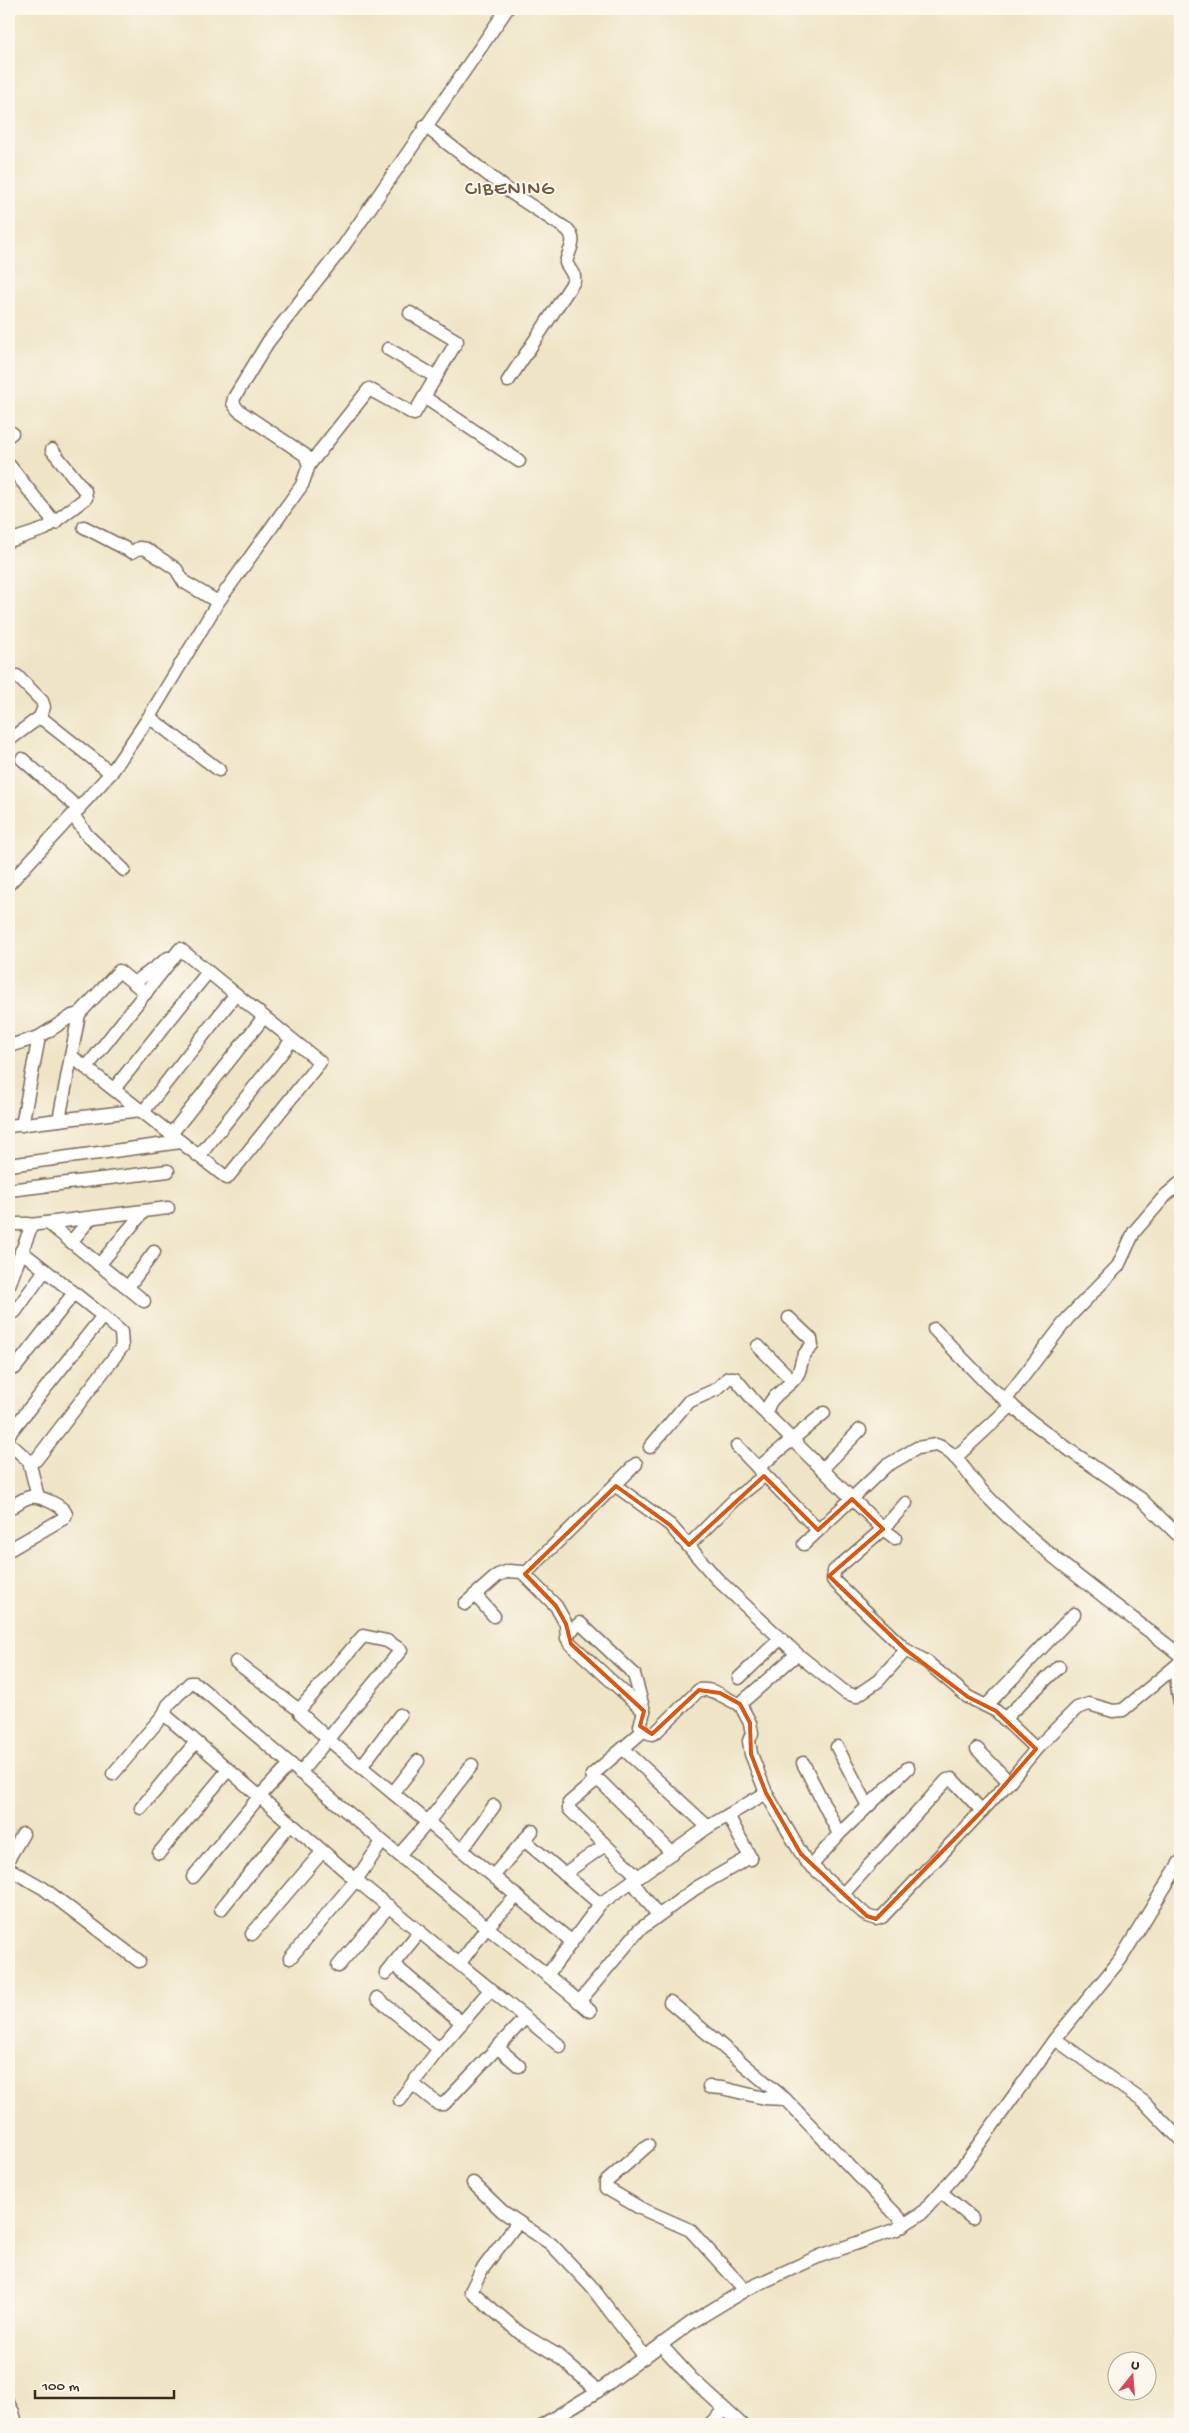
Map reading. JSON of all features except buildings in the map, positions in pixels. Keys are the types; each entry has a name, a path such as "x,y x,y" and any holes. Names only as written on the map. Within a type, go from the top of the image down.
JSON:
{"street":[{"path":"309,465 301,452 238,410 234,403 234,398 268,342 343,247 507,9"},
{"path":"425,126 513,194 568,230 573,236 574,243 566,263 574,276 574,280 508,381"},
{"path":"9,884 111,773 149,717 218,602 302,485 309,465 369,389 414,414 456,342 410,313"},
{"path":"388,349 436,376"},
{"path":"424,397 519,461"},
{"path":"10,538 45,529 84,501 87,494 52,450"},
{"path":"9,465 55,523"},
{"path":"84,527 129,551 132,552 139,548 146,548 176,569 184,582 218,602"},
{"path":"10,736 40,717 44,707 42,701 17,676"},
{"path":"40,717 111,773"},
{"path":"149,717 219,770"},
{"path":"22,759 76,812 86,836 124,870"},
{"path":"71,1056 228,1178 320,1062 180,949"},
{"path":"134,982 180,949"},
{"path":"86,1068 180,949"},
{"path":"59,1120 80,1014 119,970 146,993"},
{"path":"114,1089 208,972"},
{"path":"38,1037 15,1126 142,1111 236,994"},
{"path":"9,1046 38,1037 72,1016 80,1014"},
{"path":"9,1165 176,1138 264,1017"},
{"path":"199,1156 292,1040"},
{"path":"9,1190 168,1172"},
{"path":"955,1458 1009,1402 1068,1318 1118,1266 1134,1232 1165,1196 1180,1183"},
{"path":"9,1224 30,1225 168,1208"},
{"path":"100,1265 144,1211"},
{"path":"71,1242 91,1218"},
{"path":"48,1223 144,1300"},
{"path":"9,1285 30,1225"},
{"path":"22,1252 121,1332 122,1347 36,1460 29,1461"},
{"path":"128,1287 154,1252"},
{"path":"15,1312 45,1270"},
{"path":"15,1368 74,1293"},
{"path":"9,1434 103,1316"},
{"path":"767,1414 773,1399 797,1376 803,1354 812,1346 812,1339 789,1318"},
{"path":"934,1329 960,1357 1009,1402 1075,1454 1141,1499 1180,1537"},
{"path":"758,1346 792,1380"},
{"path":"650,1447 688,1402 717,1389 728,1378 735,1378 767,1414 852,1499 895,1538"},
{"path":"688,1545 793,1439 824,1413"},
{"path":"822,1469 860,1430"},
{"path":"9,1443 29,1461 38,1497"},
{"path":"804,1544 886,1466 917,1448 936,1445 955,1458 976,1485 1004,1514 1179,1660 1180,1703"},
{"path":"737,1446 818,1530"},
{"path":"525,1574 616,1486 636,1464"},
{"path":"616,1486 665,1520 717,1579 797,1654 846,1693 856,1696 867,1691 906,1650"},
{"path":"9,1509 26,1498 38,1497 63,1509 66,1513 65,1517 9,1550"},
{"path":"906,1503 883,1529 836,1569 832,1578 906,1650 927,1662 968,1697 987,1705 1036,1749"},
{"path":"465,1604 490,1580 503,1572 513,1571 525,1574 556,1606 566,1624 571,1644 644,1711"},
{"path":"475,1596 494,1616"},
{"path":"987,1705 1074,1614"},
{"path":"567,1634 580,1623 628,1668 638,1683 644,1711 640,1726 643,1731 652,1734 656,1732 699,1690 708,1689 720,1693 740,1704 750,1723 752,1733 749,1741 751,1754 766,1793 798,1849 811,1866 867,1916 876,1919 882,1917 1009,1782 1036,1749 1077,1708 1089,1704 1113,1711 1123,1710 1179,1660"},
{"path":"299,1710 362,1636 387,1641 401,1650 300,1774"},
{"path":"739,1678 780,1638"},
{"path":"594,1667 611,1651"},
{"path":"740,1704 797,1654"},
{"path":"236,1662 299,1710 300,1714 329,1740 494,1875 571,1941"},
{"path":"1004,1719 1059,1667"},
{"path":"614,1684 628,1668"},
{"path":"113,1774 164,1714 168,1705 190,1683 195,1682 300,1774 487,1927 548,1974 590,2011"},
{"path":"164,1714 322,1852 560,2046"},
{"path":"361,1767 400,1715"},
{"path":"592,1775 643,1731"},
{"path":"141,1808 195,1743"},
{"path":"837,1747 868,1806"},
{"path":"977,1749 1009,1782"},
{"path":"628,1753 708,1827"},
{"path":"393,1793 418,1761"},
{"path":"802,1763 839,1834"},
{"path":"193,1877 259,1797 290,1764"},
{"path":"398,1855 428,1822 472,1765"},
{"path":"811,1866 839,1834 908,1768"},
{"path":"159,1853 228,1770"},
{"path":"843,1894 947,1780 952,1779 982,1811"},
{"path":"657,1914 635,1879 568,1807 596,1780 601,1782 672,1853"},
{"path":"548,1974 600,1904 708,1827 766,1793"},
{"path":"462,1850 494,1806"},
{"path":"579,2002 619,1951 657,1914 696,1888 751,1858 728,1816"},
{"path":"221,1909 290,1824"},
{"path":"9,1858 23,1834"},
{"path":"494,1875 528,1835 564,1874 600,1904"},
{"path":"290,1958 356,1880 382,1842"},
{"path":"564,1874 605,1845"},
{"path":"252,1934 322,1852"},
{"path":"544,2424 598,2391 692,2322 745,2290 820,2256 905,2224 922,2213 942,2193 1055,2039 1120,1960 1179,1868"},
{"path":"9,1869 44,1888 139,1961"},
{"path":"460,1963 487,1927 517,1896"},
{"path":"338,1966 389,1906"},
{"path":"420,1931 390,1969 462,2023"},
{"path":"400,2100 439,2049 491,1989"},
{"path":"377,1998 439,2049"},
{"path":"670,2002 785,2099 905,2224"},
{"path":"413,2084 438,2104 444,2104 525,2018"},
{"path":"1055,2039 1144,2102 1180,2139"},
{"path":"497,2047 520,2066"},
{"path":"709,2087 722,2088 764,2098 785,2099"},
{"path":"648,2145 606,2182 606,2188 640,2208 690,2230 745,2290"},
{"path":"473,2183 502,2211 543,2237 567,2260 590,2285 645,2357"},
{"path":"942,2193 972,2218"},
{"path":"518,2222 481,2271 471,2291 520,2333 557,2355 598,2391"},
{"path":"661,2345 724,2410 741,2424"},
{"path":"9,2405 14,2412 16,2424"},
{"path":"710,2424 724,2410"}],"highlighted area":[{"path":"764,1476 818,1530 852,1499 883,1529 829,1576 906,1650 968,1697 996,1711 1036,1749 982,1811 876,1919 867,1916 801,1854 766,1793 751,1754 750,1723 740,1704 720,1693 699,1690 652,1734 640,1726 644,1711 571,1644 566,1624 556,1606 525,1574 616,1486 670,1525 689,1545"}],"district":[{"name":"CIBENING","path":"510,190"}]}
